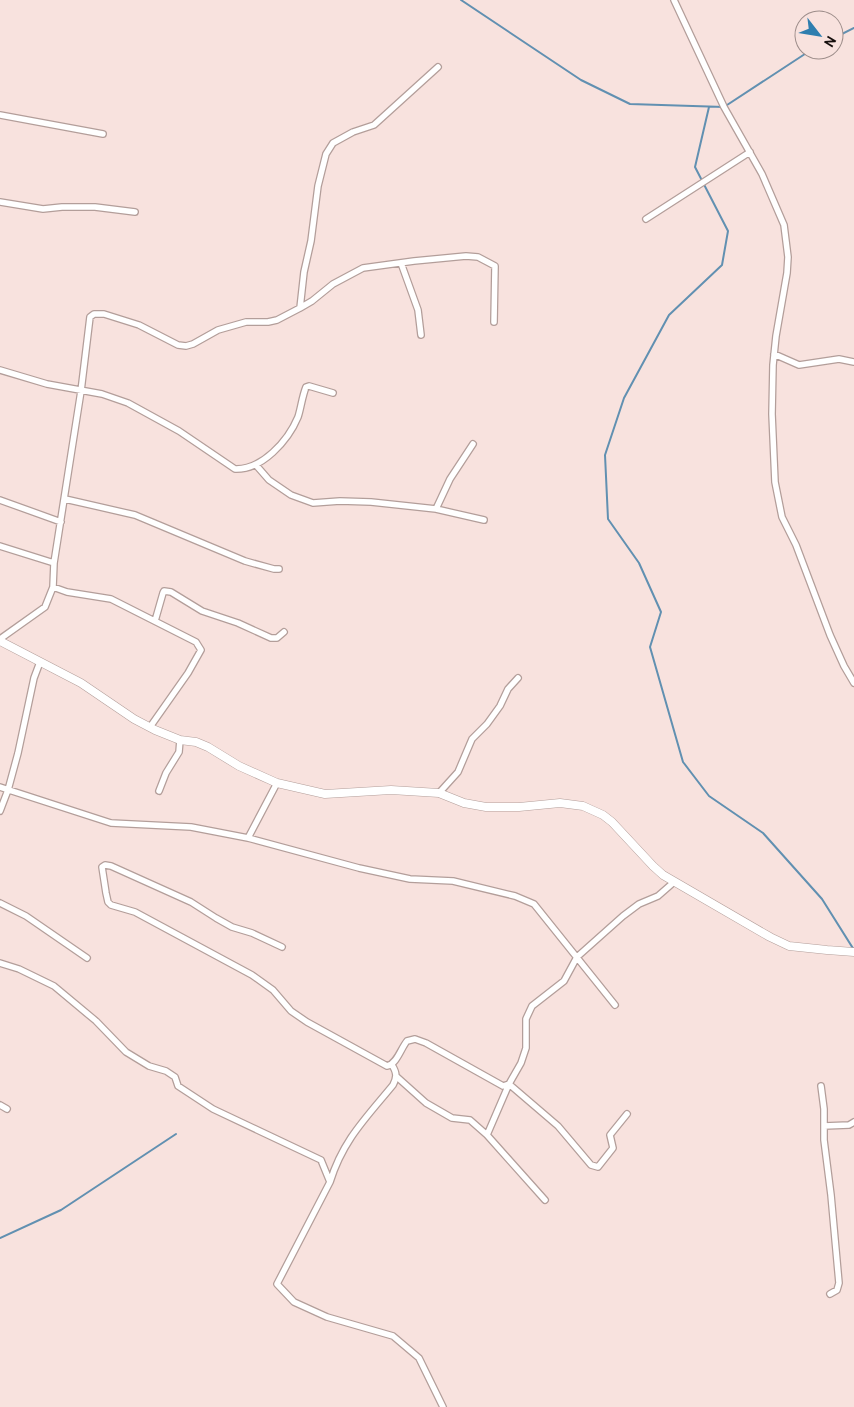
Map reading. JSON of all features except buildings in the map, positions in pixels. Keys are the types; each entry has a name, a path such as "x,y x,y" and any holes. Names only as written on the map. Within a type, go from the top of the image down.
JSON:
{"street":[{"path":"674,0 724,107 762,174 779,210 787,240 787,273 774,354 772,414 775,482 782,516 796,544 830,635 854,683"},
{"path":"300,308 318,186 326,154 333,143 353,132 374,125 438,68"},
{"path":"0,115 103,134"},
{"path":"646,219 750,152"},
{"path":"0,202 43,209 96,207 135,212"},
{"path":"494,322 495,266 478,257 466,256 363,268 333,284 300,308 277,320 246,322 218,330 186,346 178,345 139,324 104,314 94,314 90,317 82,391 54,563 53,587 48,602 41,612 0,640 81,683 134,719 180,740 208,746 239,766 277,784 325,794 392,790 439,794 464,803 486,807 520,808 560,803 583,806 612,822 653,866 674,882 770,937 789,946 854,952"},
{"path":"401,263 418,310 421,335"},
{"path":"774,354 799,365 839,359 854,362"},
{"path":"0,370 82,391 102,394 128,403 179,431 235,469 245,470 256,465 279,448 298,417 306,387 309,386 333,393"},
{"path":"436,509 450,480 473,444"},
{"path":"256,465 269,480 291,495 313,503 340,501 371,502 436,509 484,520"},
{"path":"64,499 135,515 245,561 279,569"},
{"path":"0,500 61,522"},
{"path":"0,546 54,563"},
{"path":"53,587 67,592 111,598 196,642 201,650 188,673 150,727"},
{"path":"155,620 163,593 167,591 202,611 238,623 270,638 277,638 284,632"},
{"path":"0,811 21,743 34,678 40,662"},
{"path":"439,794 458,772 472,739 491,718 500,706 508,689 518,678"},
{"path":"159,791 166,773 179,752 180,740"},
{"path":"248,838 277,784"},
{"path":"0,787 111,823 190,827 248,838 359,868 410,879 454,881 515,896 534,904 615,1005"},
{"path":"282,947 232,926 191,902 159,887 111,866 105,865 102,867 108,902 112,905 135,912 252,975 273,990 291,1011 307,1022 387,1066 392,1065"},
{"path":"487,1135 509,1084 521,1063 526,1048 526,1019 532,1006 564,981 577,958 623,916 639,904 658,896 674,882"},
{"path":"0,903 26,916 87,958"},
{"path":"0,963 19,969 54,986 96,1021 126,1052 149,1066 166,1071 175,1077 178,1086 213,1109 321,1160 330,1182"},
{"path":"392,1065 407,1041 415,1039 426,1043 503,1086 509,1084"},
{"path":"392,1065 397,1077 426,1102 452,1118 470,1120 487,1135 545,1200"},
{"path":"397,1077 393,1085 351,1136 340,1154 330,1182 277,1284 294,1302 327,1317 394,1336 419,1358 443,1407"},
{"path":"509,1084 558,1126 591,1165 598,1167 613,1148 610,1135 627,1114"},
{"path":"820,1086 824,1109 824,1140 839,1283 837,1290 830,1294"},
{"path":"0,1105 6,1109"},
{"path":"824,1126 849,1125 854,1122"}],"waterway":[{"path":"461,0 581,80 630,104 724,107 796,60"},
{"path":"844,33 854,28"},
{"path":"709,107 695,167 728,231 722,265 669,315 624,398 605,455 608,519 639,563 661,612 650,647 683,762 709,796 763,833 822,899 854,950"},
{"path":"0,1238 61,1210 176,1134"}]}
